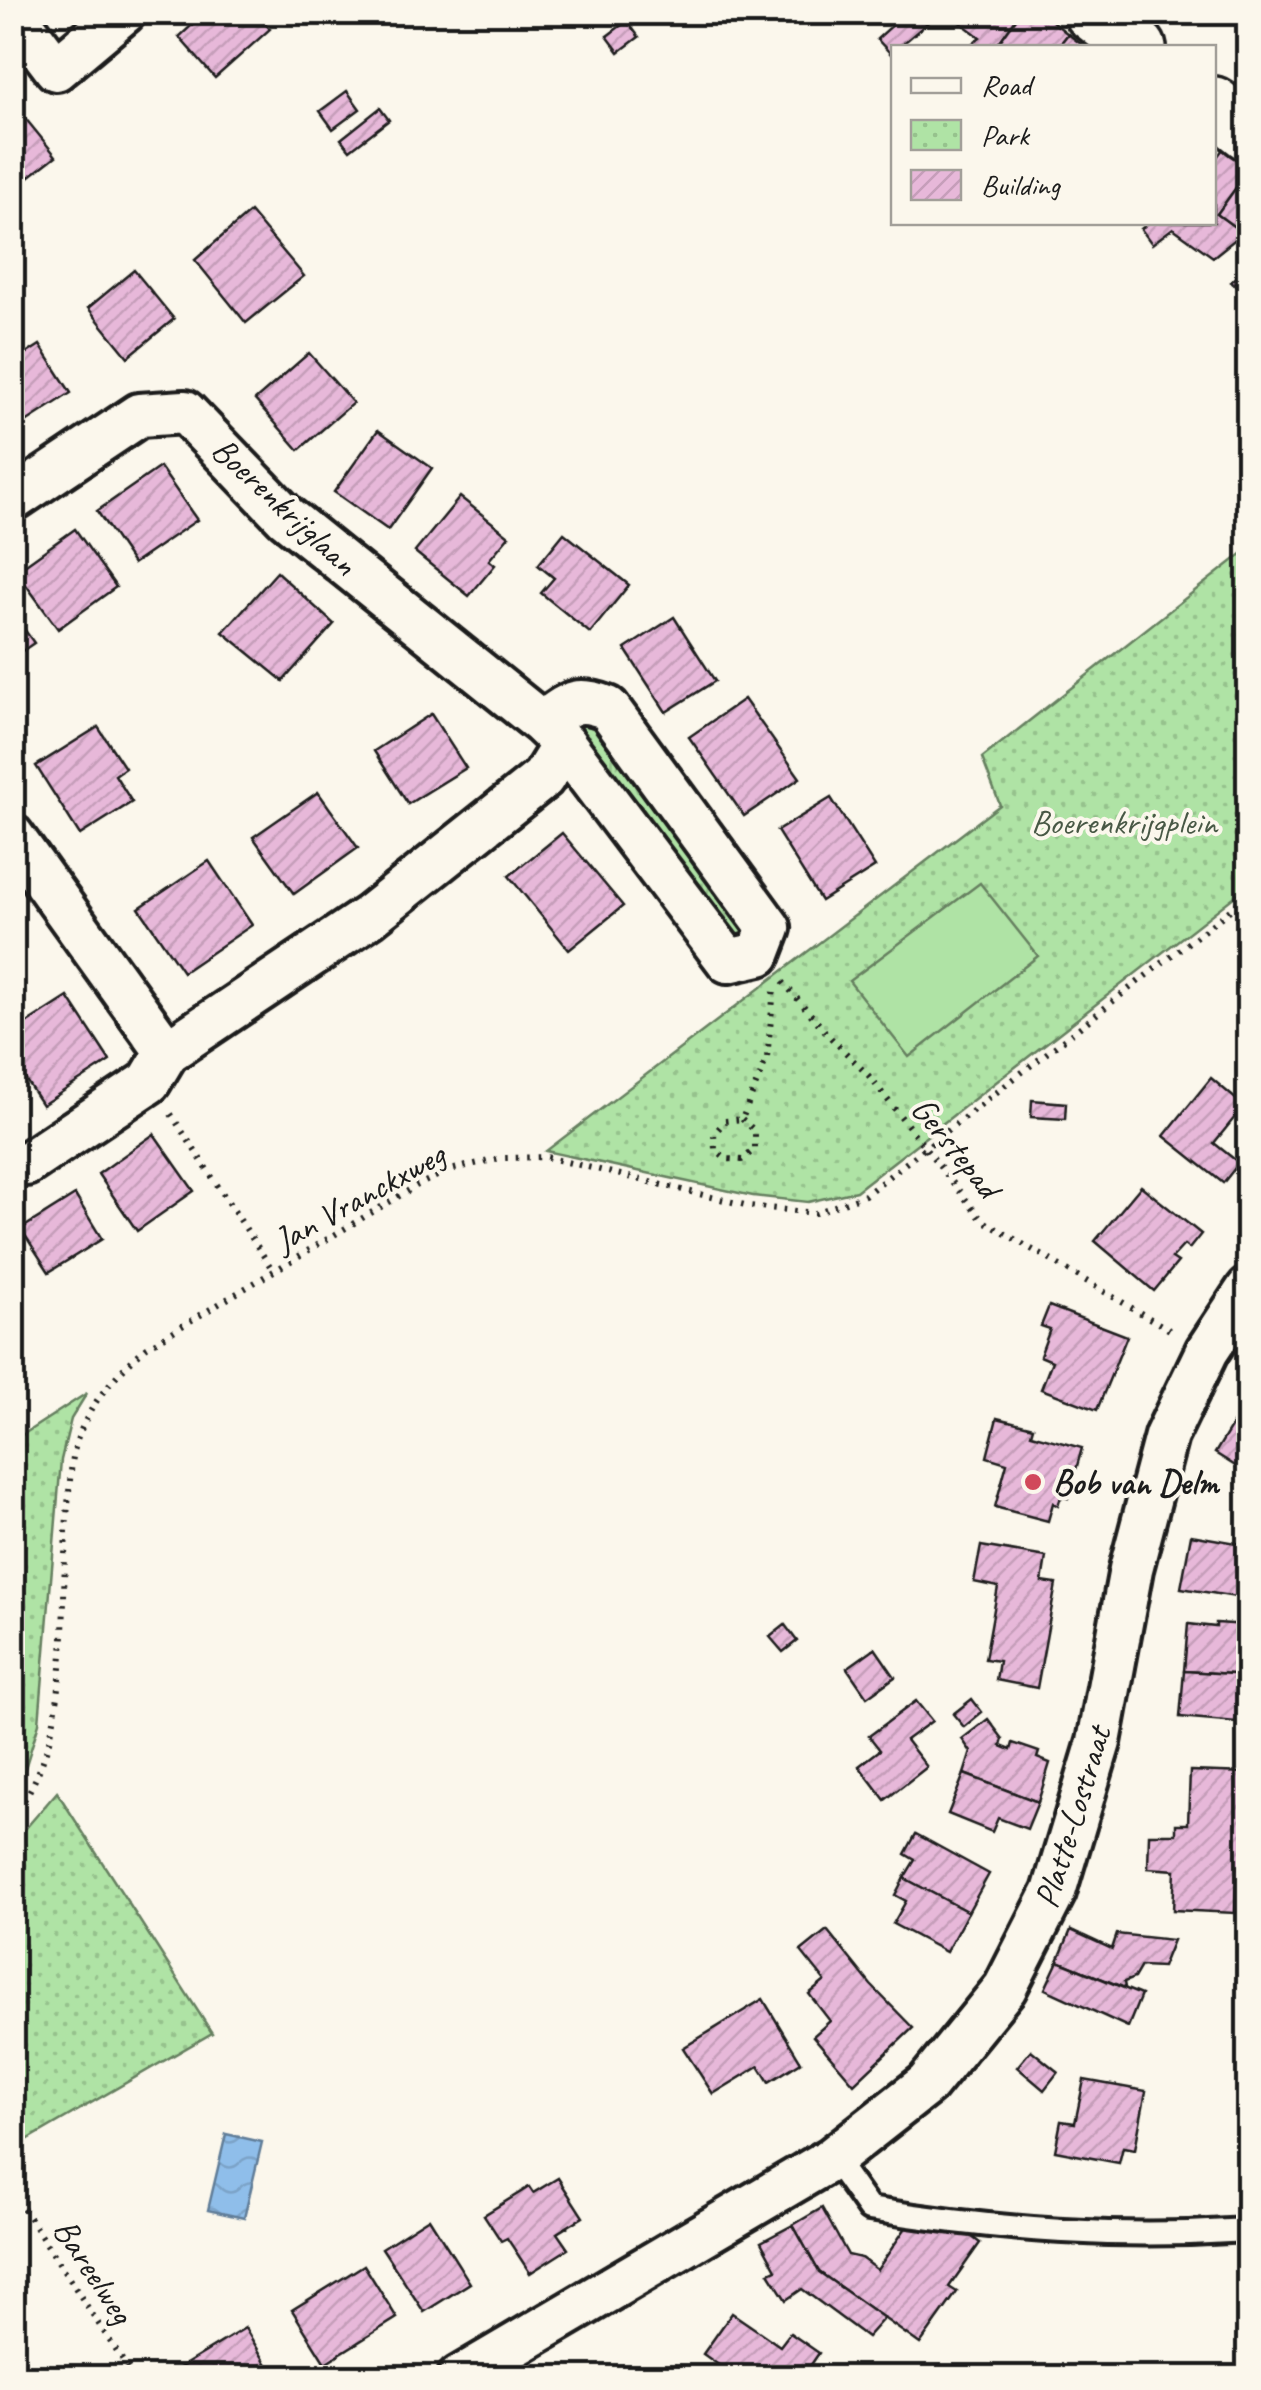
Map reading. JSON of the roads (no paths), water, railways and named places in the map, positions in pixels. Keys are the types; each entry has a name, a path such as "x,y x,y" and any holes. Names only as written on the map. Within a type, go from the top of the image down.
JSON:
{"street":[{"path":"16,14 56,69 124,12"},
{"path":"1092,12 1134,45"},
{"path":"1216,107 1248,132"},
{"name":"Boerenkrijglaan","path":"12,500 138,415 185,412 286,517 558,754 728,960 766,962 769,928 608,708 590,701 573,702 558,754"},
{"path":"26,1164 370,916 558,754"},
{"path":"12,836 158,1067"},
{"name":"Platte-Lostraat","path":"458,2378 833,2158 928,2084 1005,1988 1054,1892 1098,1742 1131,1569 1166,1436 1207,1351 1248,1289"}],"lane":[{"path":"833,2158 869,2209 974,2226 1082,2234 1248,2230"}],"water":[{"path":"226,2134 262,2142 244,2218 208,2210"}],"place":[{"name":"Bob van Delm","path":"1033,1482"}],"park label":[{"name":"Boerenkrijgplein","path":"1124,822"}]}
